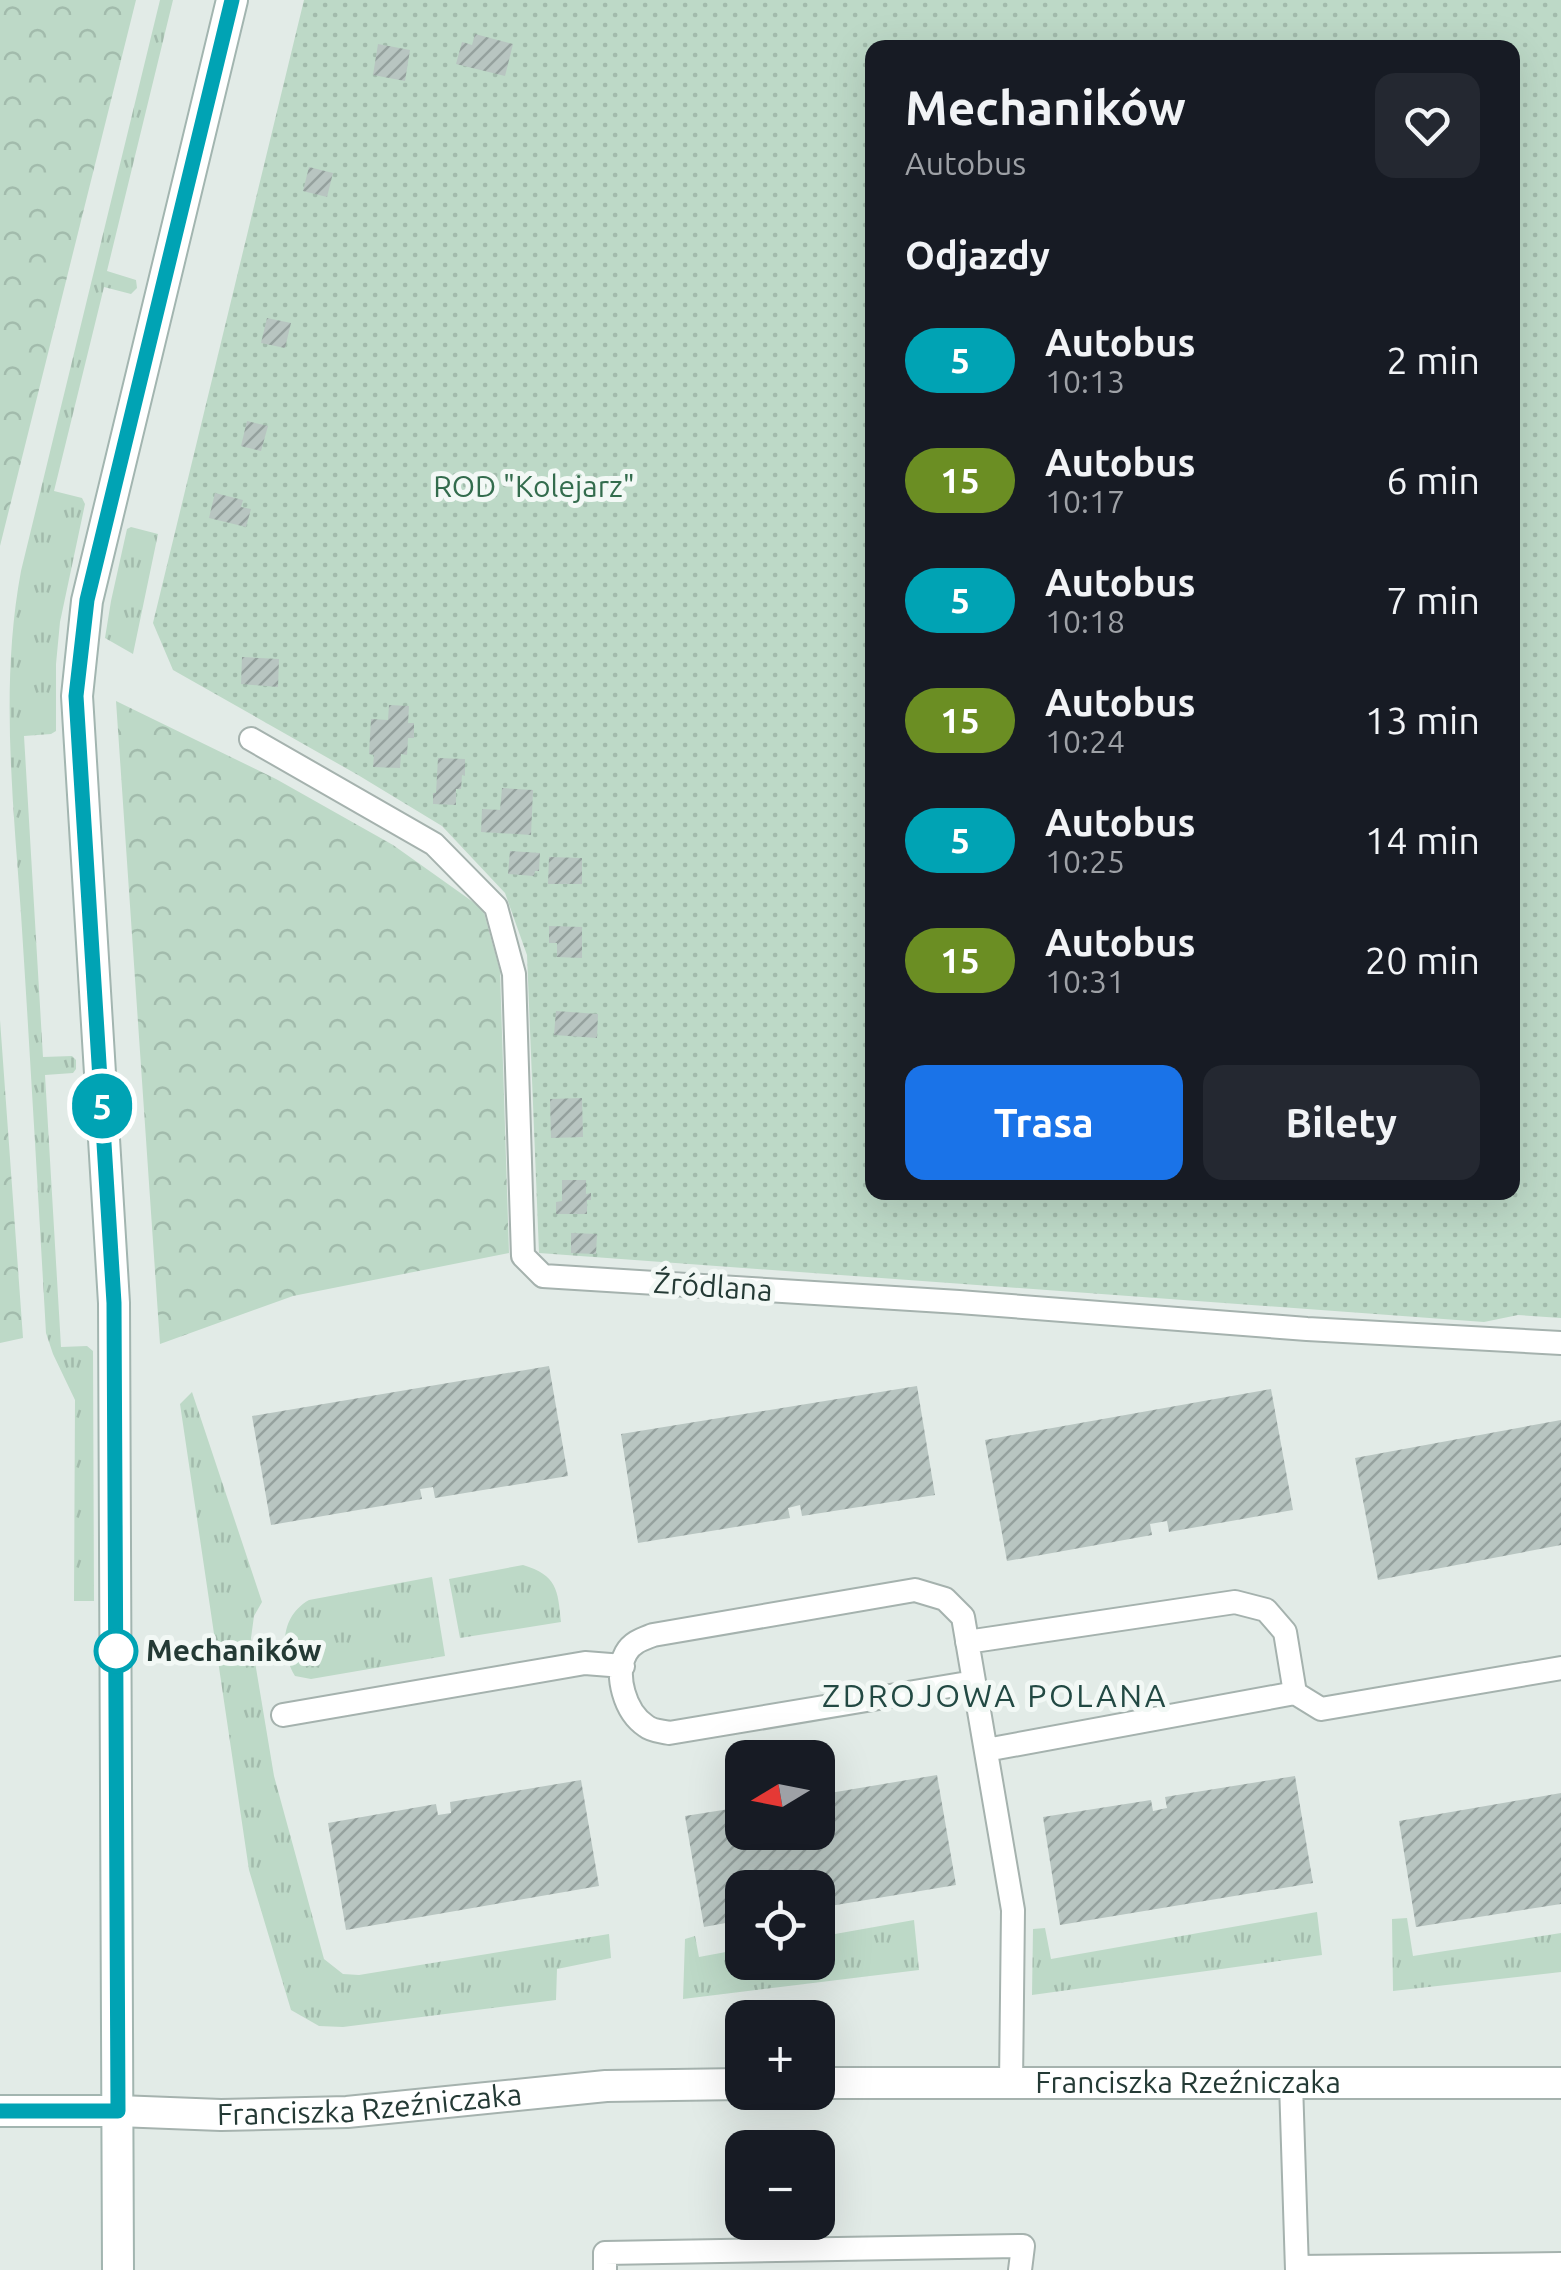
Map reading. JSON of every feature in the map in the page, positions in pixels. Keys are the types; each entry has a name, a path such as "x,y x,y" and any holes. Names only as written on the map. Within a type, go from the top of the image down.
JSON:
{"street":[{"path":"118,2270 114,1317 76,696 87,600 232,0"},
{"name":"Franciszka Rzeźniczaka","path":"835,2083 1561,2083"},
{"name":"Franciszka Rzeźniczaka","path":"0,2112 347,2112 606,2086 725,2084"}],"lane":[{"name":"Źródlana","path":"251,740 434,844 496,907 514,974 523,1256 544,1276 959,1302 1307,1330 1561,1343"},
{"path":"974,1682 669,1733 648,1728 634,1715 624,1696 623,1666 625,1655 635,1642 653,1636 915,1590 945,1599 963,1617 1013,1910 1011,2084"},
{"path":"968,1642 1235,1602 1266,1610 1285,1632 1295,1693"},
{"path":"283,1716 585,1663 623,1666"},
{"path":"986,1750 1295,1693 1321,1709 1561,1668"},
{"path":"1291,2083 1297,2269 1561,2264"},
{"path":"605,2270 605,2253 1023,2246 1020,2270"}],"green space":[{"path":"0,0 136,0 0,546"},
{"path":"160,0 173,0 107,271 136,280 137,288 131,294 104,287 54,491 82,498 85,504 60,622 56,731 24,736 43,1057 72,1056 76,1060 73,1073 45,1075 61,1347 87,1346 93,1351 94,1601 74,1601 75,1400 46,1333 12,785 11,656 21,571"},
{"name":"ROD \"Kolejarz\"","path":"304,0 1561,0 1561,1318 1518,1315 1484,1322 539,1253 527,955 505,893 442,826 173,670 153,623"},
{"path":"127,529 158,534 133,654 105,638"},
{"path":"116,701 276,779 393,845 483,909 500,971 509,1253 293,1296 160,1344"},
{"path":"0,1020 23,1338 0,1343"},
{"path":"192,1392 262,1602 254,1616 251,1638 274,1776 324,1959 343,1974 359,1975 609,1934 611,1958 557,1969 556,2000 343,2027 319,2026 291,2010 249,1870 180,1404"},
{"path":"523,1565 543,1574 554,1585 561,1622 460,1638 449,1579"},
{"path":"432,1577 445,1656 311,1679 295,1676 286,1655 286,1634 293,1615 309,1600"},
{"path":"1317,1912 1322,1955 1032,1995 1033,1929 1045,1928 1051,1959"},
{"path":"1407,1918 1413,1956 1561,1933 1561,1972 1393,1991 1392,1919"},
{"path":"914,1920 919,1970 683,1999 685,1939 695,1936 699,1957 725,1952 725,1980 835,1980 835,1934"}],"building":[{"path":"475,34 513,44 505,76 456,64 462,42 472,45"},
{"path":"378,44 410,50 405,81 373,75"},
{"path":"309,167 333,173 327,197 303,191"},
{"path":"267,318 291,323 285,348 261,343"},
{"path":"247,421 268,426 261,451 241,446"},
{"path":"215,493 243,500 241,507 251,509 246,527 209,518"},
{"path":"242,657 279,659 278,687 241,684"},
{"path":"389,705 409,706 408,723 414,723 414,738 408,738 407,755 401,754 400,768 373,767 374,755 369,754 371,719 388,720"},
{"path":"438,758 465,759 465,776 462,775 461,789 456,789 456,805 433,804"},
{"path":"502,788 533,790 531,835 481,832 482,809 500,810"},
{"path":"510,851 540,853 539,871 534,876 508,874"},
{"path":"549,857 582,858 582,884 548,884"},
{"path":"549,926 582,927 582,958 557,957 557,943 549,943"},
{"path":"556,1011 598,1014 597,1038 554,1035"},
{"path":"582,1098 583,1137 551,1138 550,1099"},
{"path":"562,1180 586,1180 586,1194 591,1193 587,1214 556,1214 556,1202 562,1201"},
{"path":"571,1233 597,1234 596,1254 571,1253"},
{"path":"549,1366 568,1476 435,1498 433,1487 420,1489 422,1499 271,1525 252,1416"},
{"path":"917,1386 935,1495 802,1516 800,1505 788,1508 790,1518 638,1543 621,1434"},
{"path":"1271,1389 1293,1510 1169,1532 1167,1521 1150,1524 1152,1535 1007,1561 985,1440"},
{"path":"1561,1420 1561,1545 1378,1580 1355,1458"},
{"path":"937,1775 956,1885 835,1905 835,1870 725,1870 725,1923 704,1927 685,1816 725,1810 725,1850 835,1850 835,1792"},
{"path":"1295,1776 1313,1883 1060,1925 1043,1817 1151,1800 1153,1811 1167,1808 1165,1797"},
{"path":"581,1780 599,1886 346,1930 328,1823 436,1804 438,1815 451,1813 450,1802"},
{"path":"1561,1793 1561,1904 1416,1927 1399,1821"}],"bus line":[{"name":"5","path":"0,2111 118,2111 114,1303 76,696 87,600 232,0"}],"place":[{"name":"Mechaników","path":"116,1651"}],"district":[{"name":"ZDROJOWA POLANA","path":"995,1696"}]}
